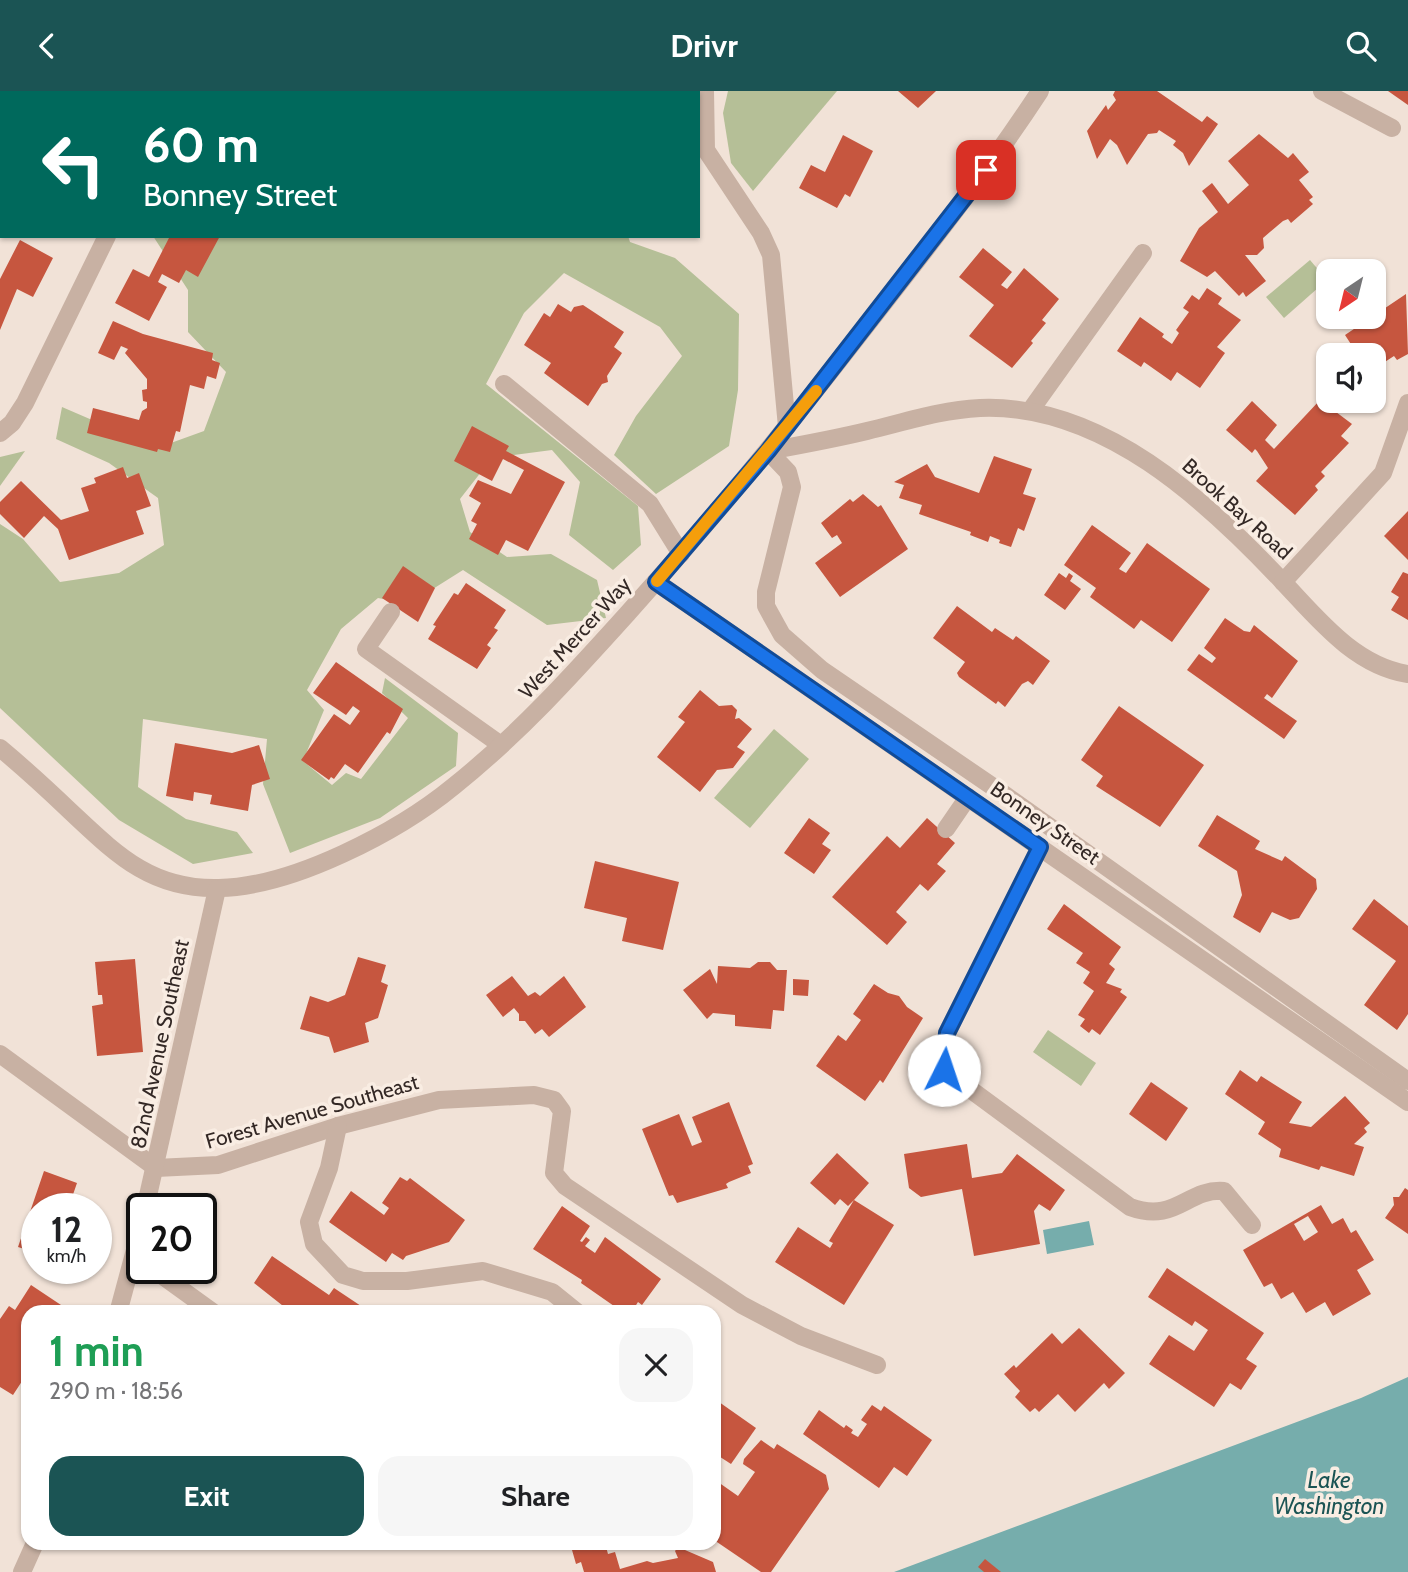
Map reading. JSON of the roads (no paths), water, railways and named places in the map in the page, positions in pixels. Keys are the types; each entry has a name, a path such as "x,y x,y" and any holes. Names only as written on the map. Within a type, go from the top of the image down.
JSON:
{"street":[{"path":"705,91 706,150 761,233 771,255 788,427"},
{"name":"West Mercer Way","path":"0,748 108,849 137,869 165,881 217,888 259,883 308,868 373,839 452,789 534,718 681,554 788,427 1000,152 1040,91"},
{"path":"1322,91 1392,128"},
{"path":"0,433 12,423 26,403 106,238"},
{"path":"1030,411 1143,253"},
{"path":"504,384 650,504 681,554"},
{"path":"1283,582 1383,473 1408,403"},
{"name":"Brook Bay Road","path":"768,451 866,431 929,414 982,408 1030,411 1068,423 1119,445 1161,471 1217,517 1323,625 1353,650 1381,667 1408,674"},
{"path":"768,451 788,472 792,487 766,591 766,606 782,635 822,670 1037,817 1408,1081"},
{"name":"Bonney Street","path":"656,582 1408,1102"},
{"path":"391,612 366,649 501,745"},
{"path":"946,829 968,797"},
{"path":"1040,847 947,1033 944,1070 1130,1207 1146,1213 1163,1212 1209,1189 1224,1191 1252,1224"},
{"name":"82nd Avenue Southeast","path":"149,1193 217,888"},
{"path":"0,1054 156,1168"},
{"name":"Forest Avenue Southeast","path":"156,1168 218,1165 338,1126 439,1100 534,1095 554,1100 562,1111 554,1173 565,1187 742,1305 802,1335 877,1365"},
{"path":"338,1126 329,1168 309,1222 314,1244 343,1275 363,1281 407,1281 483,1271 552,1292 568,1305"},
{"path":"121,1305 129,1284"},
{"path":"174,1284 203,1305"},
{"path":"22,1572 32,1550"}],"water":[{"path":"1089,1221 1094,1245 1047,1254 1043,1230"},
{"name":"Lake Washington","path":"1408,1377 1408,1572 894,1572 1361,1398"}]}
